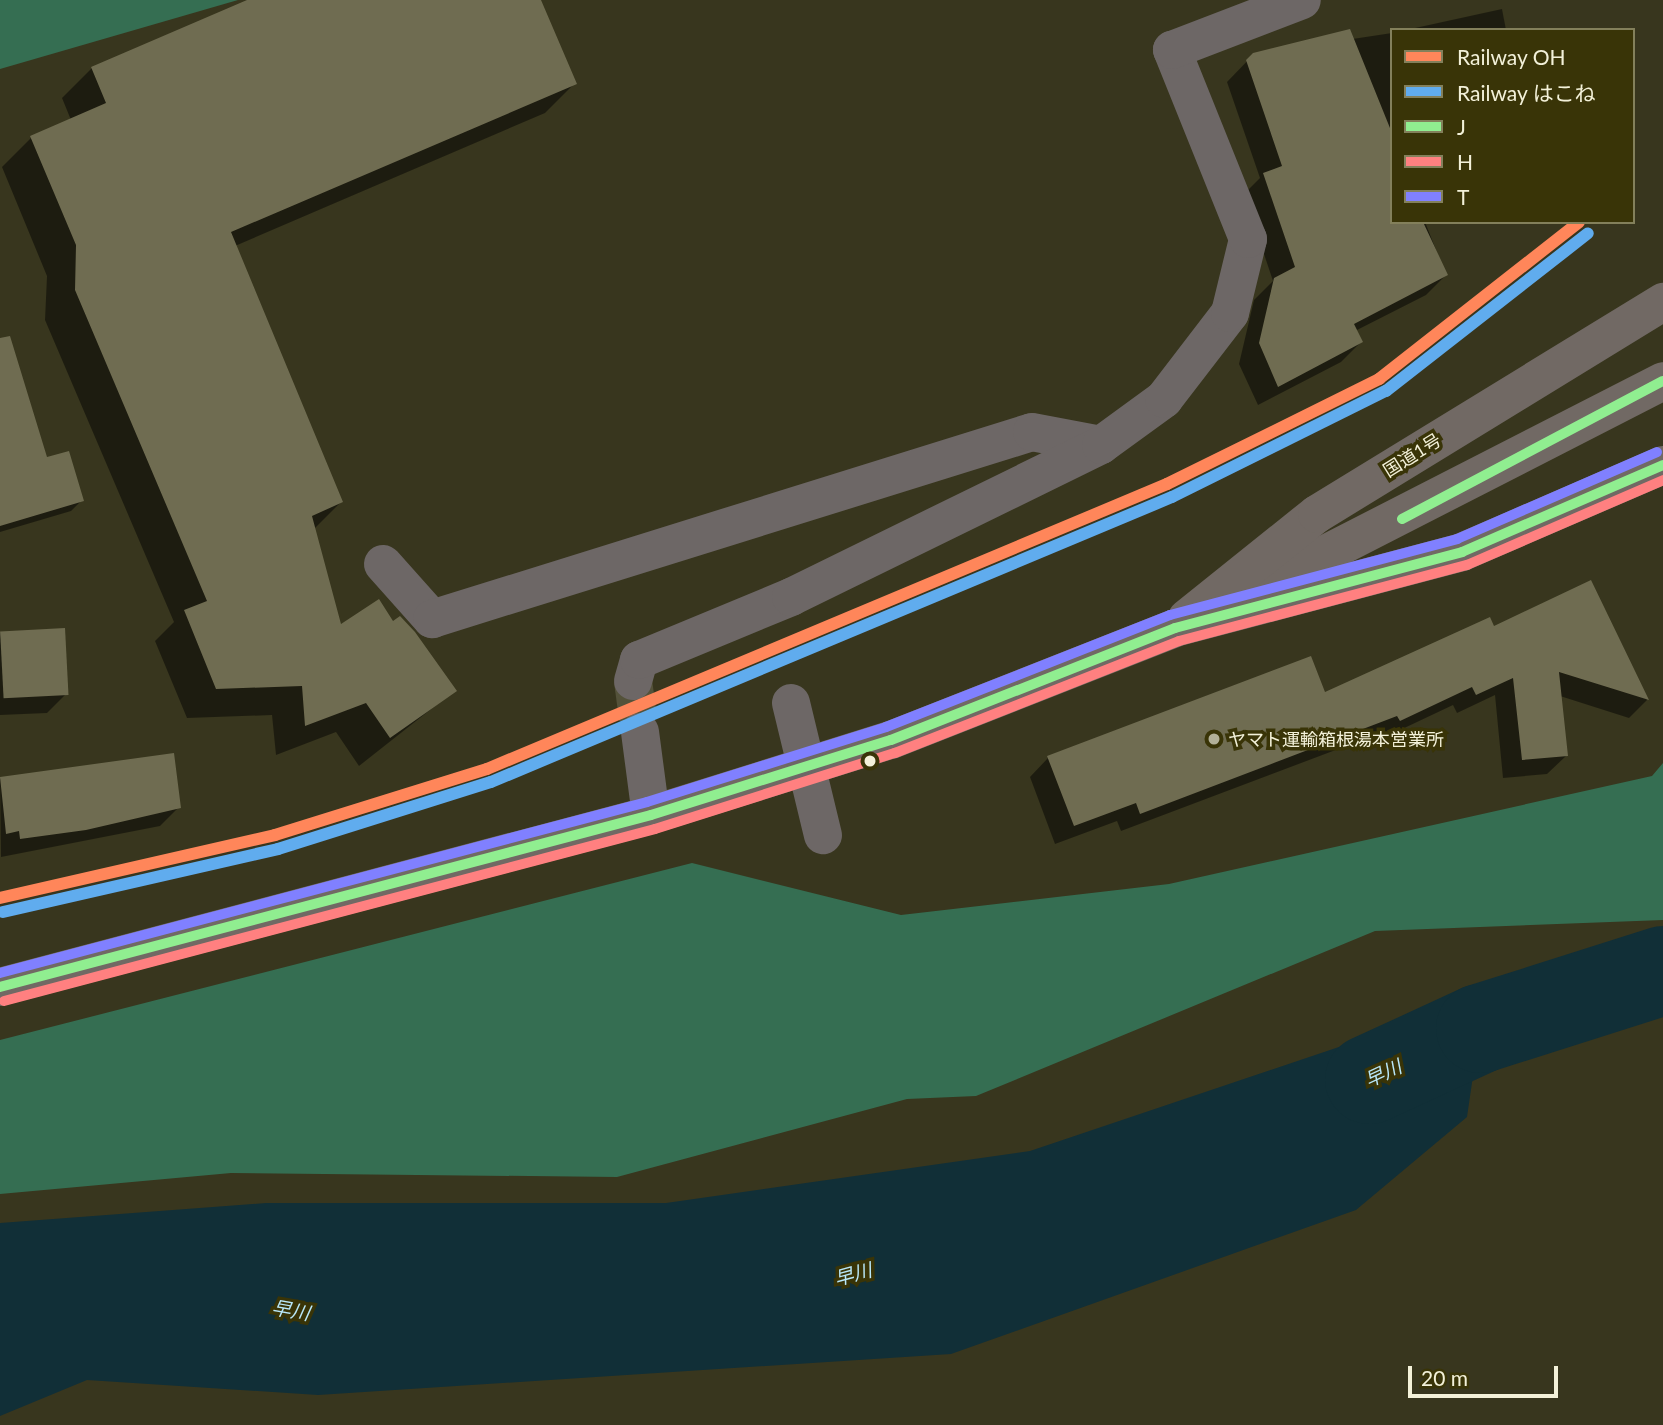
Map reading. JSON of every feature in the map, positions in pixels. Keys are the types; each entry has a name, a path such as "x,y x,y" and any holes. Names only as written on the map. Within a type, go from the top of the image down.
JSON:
{"highway":[{"name":"国道1号","path":"1175,628 1317,514 1663,302"},
{"path":"1175,628 1399,521 1663,381"},
{"name":"国道1号","path":"0,987 651,814 891,740 1175,628 1462,552 1663,465"}],"street":[{"path":"633,681 639,660 791,597 1101,445 1164,399 1230,313 1248,239 1172,50 1302,0"},
{"path":"383,564 432,619 1032,432 1101,445"},
{"path":"791,703 823,835"},
{"path":"640,732 651,814"}],"green space":[{"path":"0,0 238,0 0,69"},
{"path":"1663,763 1663,920 1375,931 976,1096 907,1099 617,1177 231,1173 0,1194 0,1040 692,863 901,915 1169,884 1652,776"}],"water":[{"path":"1413,1022 1480,1028 1467,1117 1356,1210 951,1354 318,1395 87,1380 0,1416 0,1223 266,1203 666,1203 1030,1151"}],"building":[{"path":"247,0 541,0 577,84 231,232 343,502 312,516 341,624 379,599 393,621 400,616 415,632 457,691 390,738 366,703 305,726 302,686 216,689 184,610 207,601 75,290 76,245 30,136 106,103 91,67"},
{"path":"1350,29 1390,128 1390,224 1424,224 1448,275 1354,324 1363,342 1278,387 1259,343 1274,278 1295,267 1263,173 1282,166 1246,60 1253,53"},
{"path":"10,336 47,457 69,451 84,501 0,526 0,338"},
{"path":"1591,580 1649,700 1559,672 1568,756 1522,760 1513,678 1476,695 1472,687 1400,721 1397,716 1140,814 1136,803 1074,826 1047,756 1311,656 1325,692 1490,617 1494,626"},
{"path":"65,628 69,695 4,698 0,631"},
{"path":"174,753 181,808 86,830 20,839 19,831 6,834 0,777"}],"waterway":[{"name":"早川","path":"1369,1079 1480,1028 1663,970"}],"tunnel":[{"path":"633,681 640,732"}],"rail line":[{"name":"OH","path":"0,898 275,835 487,769 1167,484 1379,379 1576,224"},
{"name":"はこね","path":"3,912 278,849 491,782 1172,497 1386,391 1588,233"}],"transit line":[{"name":"J","path":"1402,519 1663,381"},
{"name":"T","path":"0,973 647,802 886,727 1170,615 1457,539 1657,452"},
{"name":"J","path":"0,987 651,815 891,740 1175,628 1462,552 1663,465"},
{"name":"H","path":"4,1001 655,829 895,753 1179,641 1467,565 1663,480"}],"place":[{"name":"ヤマト運輸箱根湯本営業所","path":"1214,739"}]}
